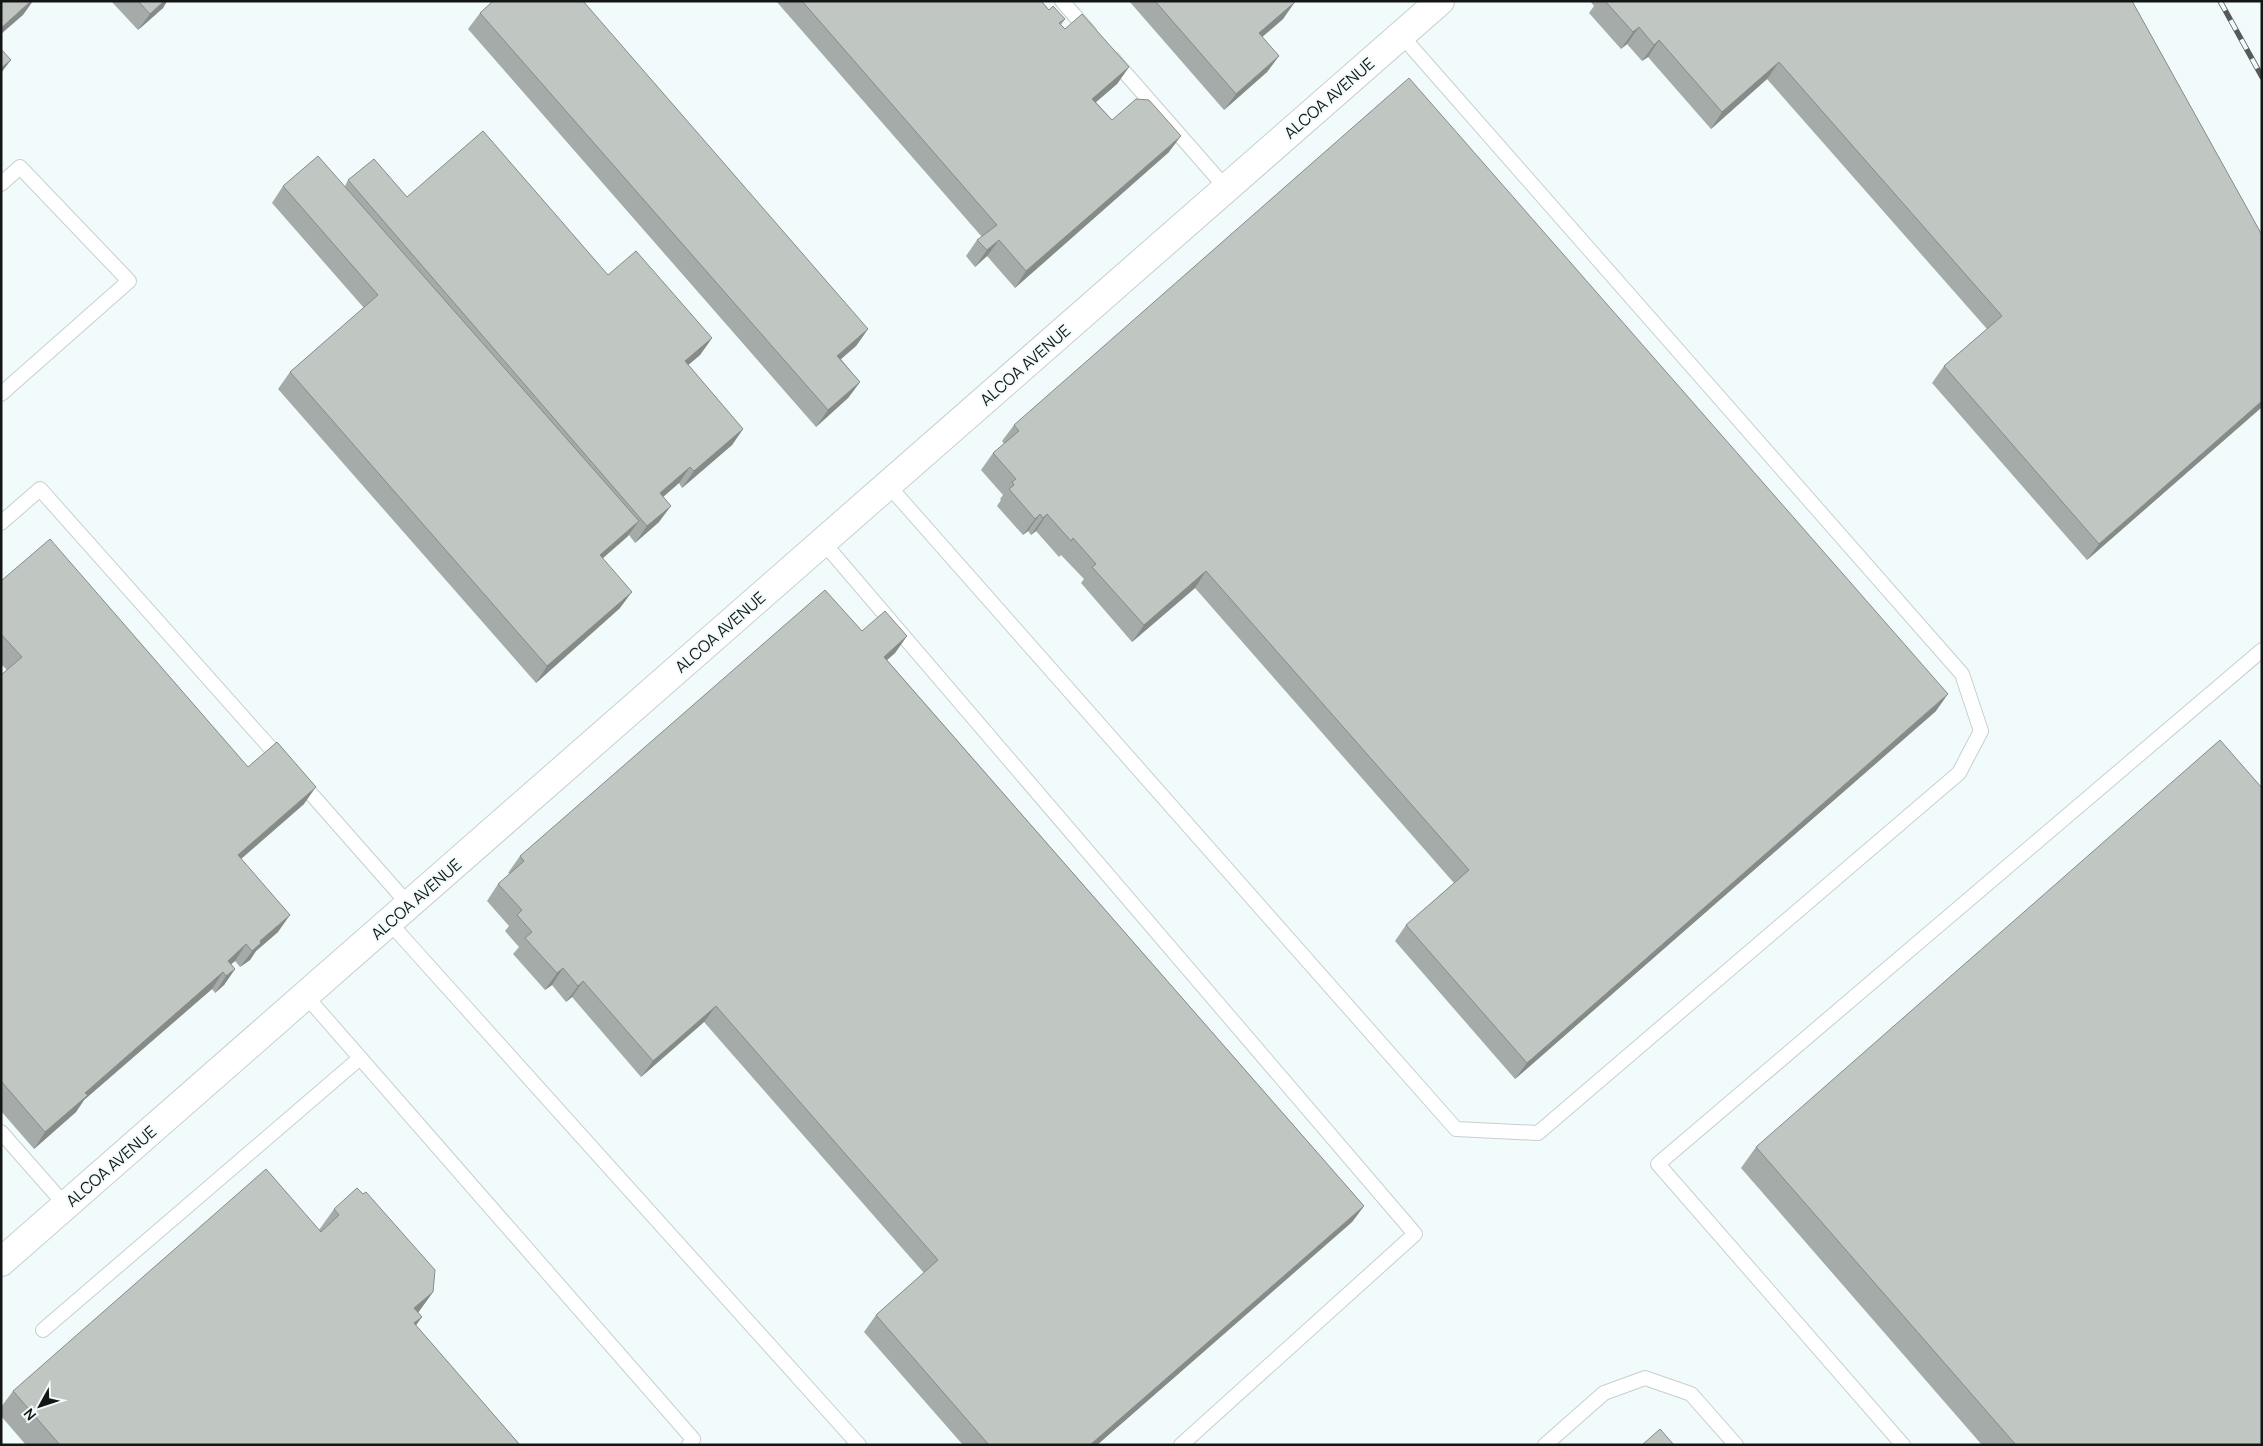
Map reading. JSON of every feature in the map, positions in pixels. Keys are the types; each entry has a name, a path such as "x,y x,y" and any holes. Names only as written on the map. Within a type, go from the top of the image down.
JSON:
{"street":[{"name":"ALCOA AVENUE","path":"1,1262 1440,1"}],"lane":[{"path":"1062,1 1226,188"},
{"path":"888,484 1456,1130 1538,1133 1959,773 1981,731 1962,674 1401,35"},
{"path":"1,184 20,168 129,281 1,394"},
{"path":"1,523 40,489 409,905"},
{"path":"823,542 1416,1234 1181,1445"},
{"path":"1903,1445 1658,1164 2262,650"},
{"path":"389,922 859,1445"},
{"path":"306,996 693,1439 689,1445"},
{"path":"43,1330 360,1058"},
{"path":"1,1132 66,1206"},
{"path":"1545,1445 1604,1393 1645,1378 1691,1394 1736,1445"}],"building":[{"path":"1,1 31,1 1,28"},
{"path":"138,1 164,1 150,14"},
{"path":"493,1 583,1 868,329 837,356 860,382 828,410 480,13"},
{"path":"802,1 1041,1 1049,10 1053,6 1065,19 1059,23 1065,29 1082,14 1129,67 1092,99 1112,120 1136,99 1149,100 1181,136 1026,271 999,240 987,250 977,240 997,225"},
{"path":"1155,1 1295,2 1259,33 1279,56 1236,94"},
{"path":"1605,1 2132,1 2262,235 2262,401 2099,544 1944,366 2002,316 1779,62 1722,112 1659,40 1654,45 1639,27 1633,32"},
{"path":"1,49 11,60 1,68"},
{"path":"1409,78 1948,694 1527,1063 1406,925 1469,870 1206,571 1144,625 1092,567 1096,564 1073,538 1071,541 1047,514 1043,518 1040,514 1035,519 1009,489 1014,485 1012,482 1016,479 993,453 1019,431 1014,425"},
{"path":"483,131 608,275 636,251 712,338 685,361 743,429 694,471 690,467 660,493 671,506 647,526 348,180 374,159 407,197"},
{"path":"318,156 639,521 600,555 632,592 547,666 290,372 378,295 283,186"},
{"path":"50,539 248,767 277,742 316,787 238,855 290,915 260,941 261,943 252,951 246,944 228,961 235,969 226,976 223,972 85,1093 88,1095 45,1132 1,1081 1,675 22,657 1,634 1,581"},
{"path":"825,590 862,631 885,611 907,636 884,657 1364,1206 1090,1445 989,1445 876,1315 938,1260 716,1006 653,1061 583,981 578,986 563,968 557,973 525,938 532,932 517,915 522,910 498,884 524,861 520,856"},
{"path":"2220,740 2262,788 2262,1445 2016,1445 1756,1147"},
{"path":"266,1169 321,1232 339,1215 334,1209 357,1188 363,1194 366,1192 435,1270 433,1292 414,1308 422,1317 414,1323 520,1445 60,1445 13,1391"},
{"path":"1660,1429 1674,1445 1642,1445"}],"railway":[{"path":"2220,1 2262,77"}]}
